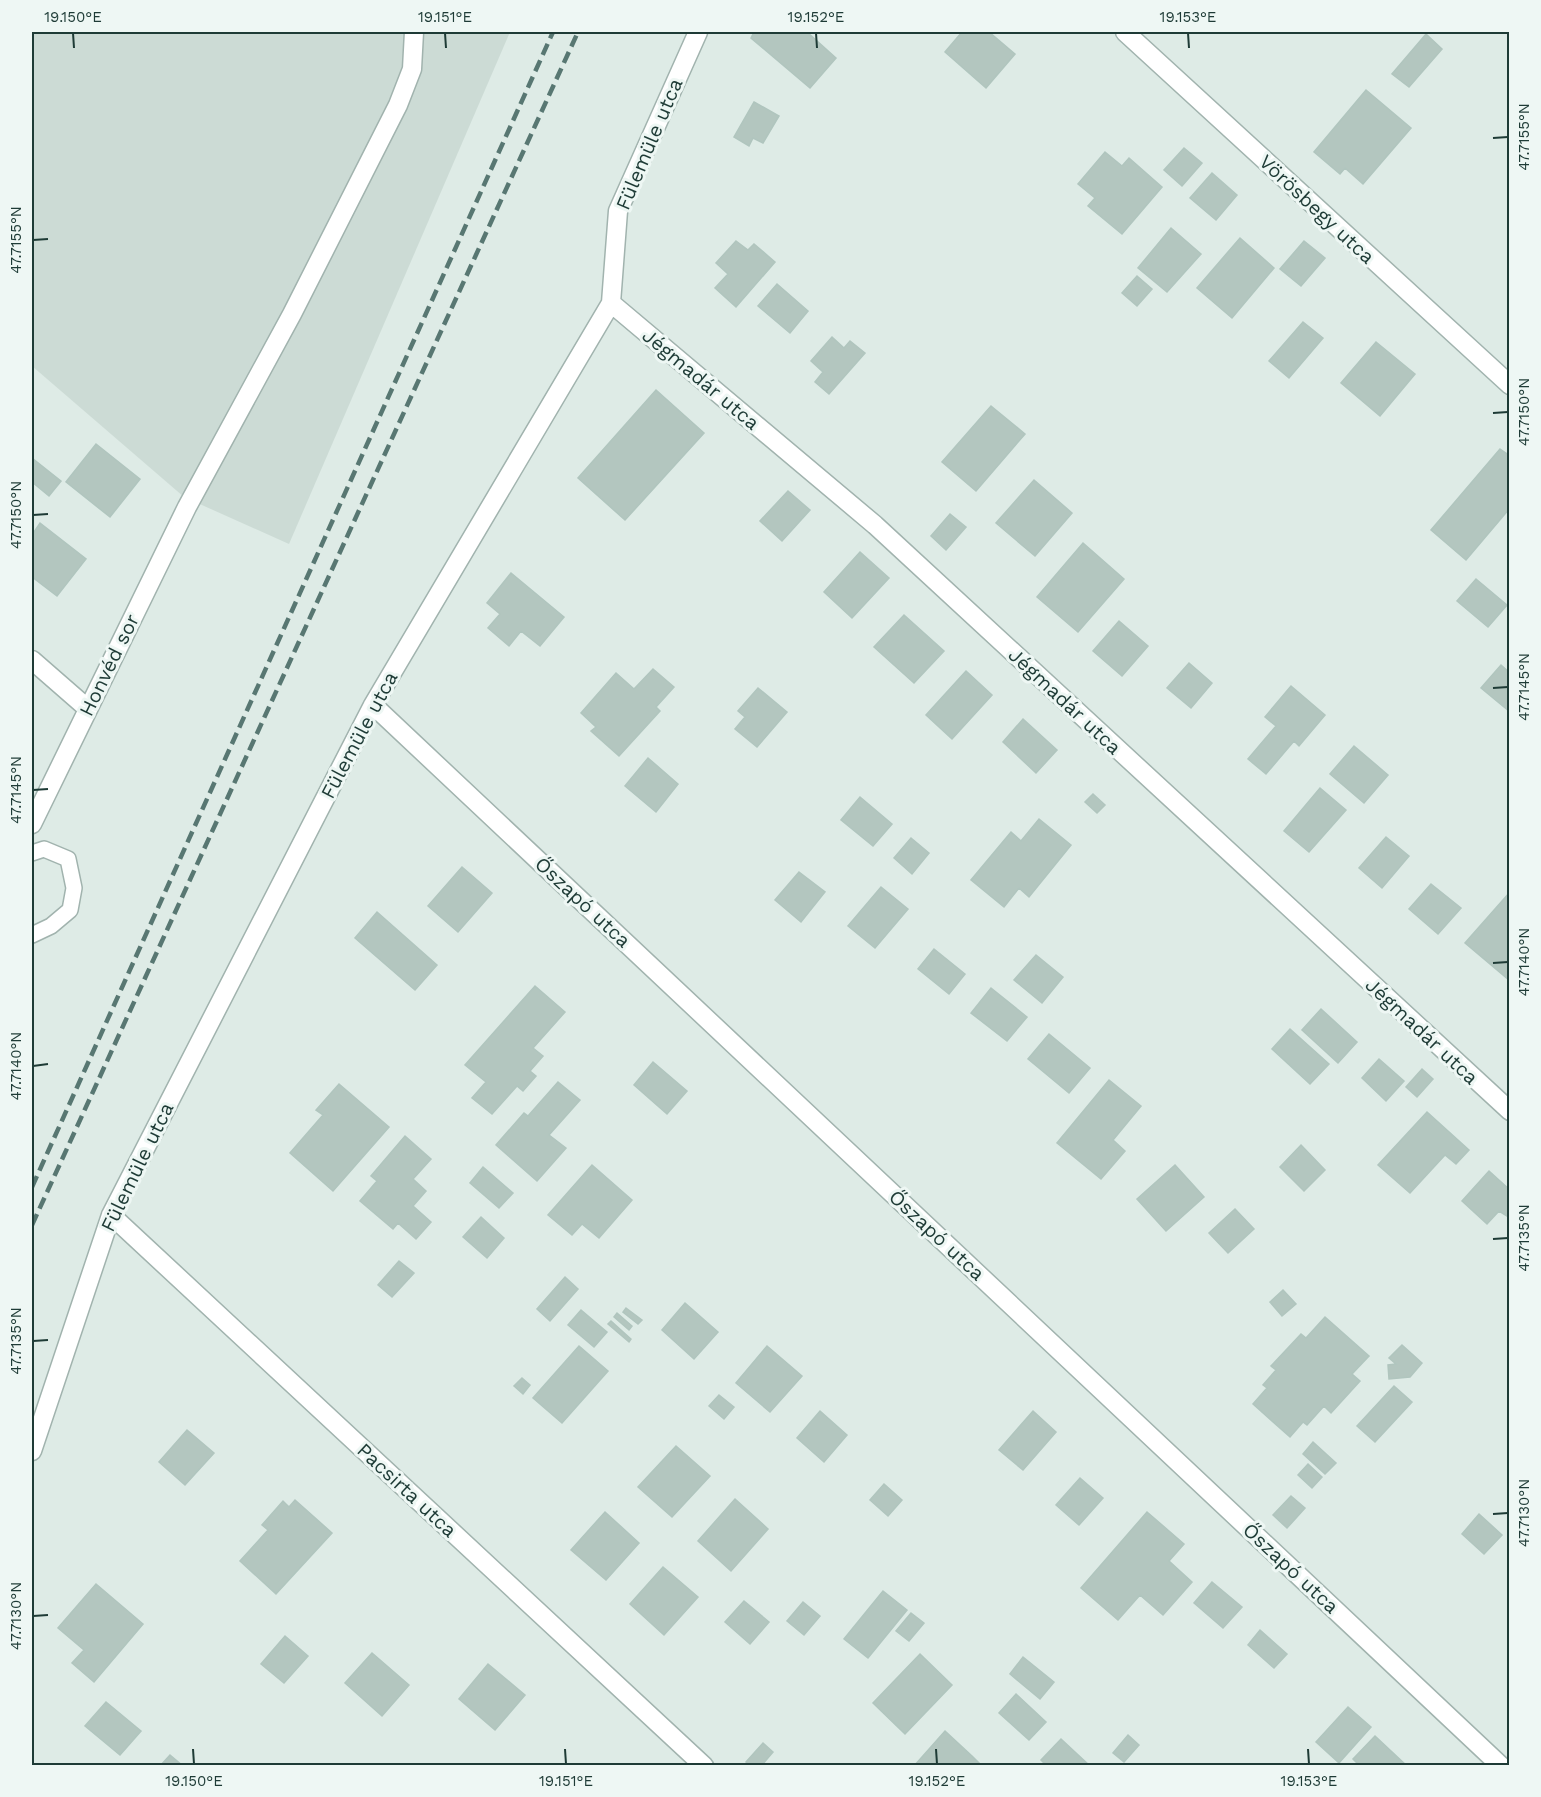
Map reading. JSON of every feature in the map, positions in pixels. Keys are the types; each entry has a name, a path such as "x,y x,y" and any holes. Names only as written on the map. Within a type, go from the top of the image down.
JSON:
{"street":[{"name":"Honvéd sor","path":"32,824 187,507 292,314 398,105 412,69 414,32"},
{"name":"Fülemüle utca","path":"32,1451 111,1215 373,705 611,303 618,211 698,32"},
{"name":"Vörösbegy utca","path":"1125,32 1509,385"},
{"name":"Jégmadár utca","path":"611,303 875,525 1509,1111"},
{"path":"32,660 87,708"},
{"name":"Őszapó utca","path":"373,705 1501,1766"},
{"name":"Pacsirta utca","path":"111,1215 704,1766"}],"lane":[{"path":"32,853 44,849 68,859 75,888 70,910 51,926 32,936"}],"shaded area":[{"path":"32,32 510,32 289,544 184,497 32,366"}],"building":[{"path":"754,32 807,32 836,58 810,88 751,38"},
{"path":"962,32 989,32 1015,54 986,88 945,52"},
{"path":"1426,34 1442,49 1409,87 1392,74"},
{"path":"1366,90 1411,128 1363,184 1345,168 1340,174 1314,152"},
{"path":"754,102 779,116 763,143 753,138 749,146 734,137"},
{"path":"1184,148 1202,163 1182,186 1164,170"},
{"path":"1105,152 1122,166 1129,158 1162,187 1122,234 1088,206 1095,198 1078,184"},
{"path":"1212,173 1237,195 1216,220 1190,198"},
{"path":"1171,228 1201,254 1167,292 1138,268"},
{"path":"1240,238 1274,268 1232,318 1197,288"},
{"path":"736,241 748,250 754,244 775,262 736,307 715,288 728,274 716,263"},
{"path":"1304,241 1325,258 1301,286 1280,269"},
{"path":"1137,276 1152,289 1137,306 1122,293"},
{"path":"777,284 808,311 790,333 758,306"},
{"path":"1303,322 1323,338 1289,378 1269,361"},
{"path":"832,337 844,348 850,341 865,353 829,394 815,382 823,372 811,361"},
{"path":"1376,342 1415,374 1380,416 1341,383"},
{"path":"656,390 704,433 625,520 578,478"},
{"path":"991,406 1025,434 976,491 942,462"},
{"path":"96,444 140,479 110,517 66,482"},
{"path":"1500,449 1510,456 1510,508 1466,560 1431,530"},
{"path":"32,458 61,481 49,496 32,482"},
{"path":"1034,480 1072,513 1035,556 996,523"},
{"path":"788,491 810,510 782,541 760,521"},
{"path":"950,514 966,527 946,550 931,536"},
{"path":"40,523 86,559 57,596 32,577 32,535"},
{"path":"1083,543 1124,579 1078,632 1037,597"},
{"path":"860,552 889,578 852,618 824,592"},
{"path":"511,573 564,617 540,646 521,631 509,646 488,628 500,614 487,603"},
{"path":"1476,579 1507,605 1488,627 1457,601"},
{"path":"904,615 944,651 914,683 874,647"},
{"path":"1119,621 1148,646 1122,676 1093,651"},
{"path":"1189,663 1212,683 1191,708 1167,688"},
{"path":"1501,665 1510,673 1510,712 1481,688"},
{"path":"653,669 674,687 656,707 660,711 619,756 591,731 596,727 581,713 616,673 634,689"},
{"path":"966,671 992,695 952,739 926,715"},
{"path":"1291,686 1325,715 1299,746 1294,741 1266,774 1248,759 1276,726 1265,717"},
{"path":"758,688 787,712 757,747 735,729 745,717 738,711"},
{"path":"1023,719 1057,750 1036,773 1003,742"},
{"path":"1354,746 1388,775 1364,803 1330,774"},
{"path":"648,758 678,784 656,812 625,786"},
{"path":"1320,788 1346,810 1309,852 1284,831"},
{"path":"1093,794 1105,805 1097,813 1085,802"},
{"path":"860,797 892,824 873,846 841,820"},
{"path":"1039,819 1071,845 1029,897 1019,888 1004,907 971,880 1011,832 1021,841"},
{"path":"1386,837 1409,856 1382,888 1359,868"},
{"path":"911,838 929,853 912,874 894,858"},
{"path":"462,867 492,893 458,932 428,906"},
{"path":"799,872 825,892 801,922 775,900"},
{"path":"1431,884 1461,908 1438,934 1409,909"},
{"path":"881,887 908,909 875,948 848,926"},
{"path":"1510,892 1510,981 1465,943"},
{"path":"377,912 437,965 415,990 355,938"},
{"path":"934,949 965,974 949,994 918,969"},
{"path":"1036,955 1063,977 1042,1003 1014,980"},
{"path":"535,986 565,1012 533,1048 543,1056 530,1071 536,1076 523,1091 517,1086 492,1114 472,1098 486,1082 465,1065"},
{"path":"991,988 1027,1017 1007,1041 971,1013"},
{"path":"1321,1009 1357,1042 1338,1063 1302,1030"},
{"path":"1290,1029 1329,1064 1310,1084 1272,1049"},
{"path":"1049,1034 1090,1068 1069,1093 1028,1059"},
{"path":"1379,1059 1404,1081 1386,1101 1362,1078"},
{"path":"653,1062 687,1091 667,1114 634,1085"},
{"path":"1422,1069 1433,1079 1417,1097 1406,1087"},
{"path":"1109,1080 1141,1106 1113,1140 1125,1151 1101,1179 1057,1143"},
{"path":"558,1082 580,1100 549,1135 566,1148 537,1181 496,1145 524,1113 528,1116"},
{"path":"339,1084 389,1127 333,1191 290,1153 323,1115 316,1110"},
{"path":"1427,1112 1469,1150 1456,1164 1445,1155 1410,1193 1378,1165"},
{"path":"405,1136 431,1159 413,1179 426,1191 413,1206 431,1222 416,1239 398,1223 393,1229 360,1201 377,1181 371,1176"},
{"path":"1301,1145 1325,1170 1304,1191 1280,1167"},
{"path":"592,1165 632,1200 599,1238 582,1224 572,1235 548,1215"},
{"path":"1175,1165 1204,1197 1166,1231 1137,1199"},
{"path":"483,1167 513,1193 499,1208 470,1183"},
{"path":"1489,1171 1510,1190 1510,1218 1499,1211 1487,1224 1462,1201"},
{"path":"1235,1209 1254,1229 1228,1253 1209,1233"},
{"path":"481,1217 504,1238 487,1258 463,1237"},
{"path":"399,1261 414,1273 392,1297 378,1285"},
{"path":"565,1277 578,1289 550,1321 537,1309"},
{"path":"1283,1290 1296,1304 1282,1316 1270,1302"},
{"path":"685,1303 718,1332 694,1359 662,1330"},
{"path":"626,1308 642,1320 638,1324 623,1312"},
{"path":"581,1310 607,1332 594,1347 568,1325"},
{"path":"617,1313 632,1326 629,1330 614,1317"},
{"path":"1325,1317 1369,1356 1352,1374 1360,1381 1331,1413 1324,1406 1307,1425 1303,1422 1290,1437 1253,1404 1267,1388 1263,1385 1276,1370 1271,1366 1301,1334 1306,1338"},
{"path":"611,1321 631,1339 629,1342 608,1324"},
{"path":"1402,1345 1422,1363 1410,1377 1389,1379 1388,1365 1396,1364 1389,1358"},
{"path":"579,1346 608,1371 562,1423 533,1398"},
{"path":"767,1346 802,1376 770,1412 736,1383"},
{"path":"522,1378 530,1385 523,1394 514,1386"},
{"path":"1394,1386 1412,1402 1375,1442 1357,1426"},
{"path":"719,1395 734,1407 724,1419 709,1406"},
{"path":"820,1411 847,1435 824,1462 797,1438"},
{"path":"1033,1411 1056,1432 1023,1470 999,1450"},
{"path":"187,1430 214,1453 185,1485 159,1462"},
{"path":"1313,1442 1336,1463 1325,1474 1303,1454"},
{"path":"676,1446 710,1476 672,1517 638,1487"},
{"path":"1308,1464 1322,1477 1312,1488 1298,1475"},
{"path":"1080,1478 1103,1498 1079,1525 1056,1505"},
{"path":"884,1484 902,1500 888,1516 870,1500"},
{"path":"1291,1496 1305,1508 1287,1528 1273,1515"},
{"path":"735,1499 768,1529 731,1571 698,1541"},
{"path":"295,1500 332,1533 276,1594 240,1561 268,1530 262,1525 283,1501 289,1507"},
{"path":"605,1512 639,1543 606,1580 571,1550"},
{"path":"1147,1512 1184,1544 1169,1561 1192,1582 1163,1615 1140,1595 1118,1620 1081,1588"},
{"path":"1479,1514 1502,1535 1484,1554 1462,1534"},
{"path":"663,1567 698,1597 664,1635 630,1604"},
{"path":"1212,1582 1242,1607 1223,1628 1194,1603"},
{"path":"96,1584 143,1624 94,1682 72,1663 84,1650 58,1628"},
{"path":"883,1591 907,1610 868,1658 844,1639"},
{"path":"744,1601 769,1622 750,1644 725,1622"},
{"path":"803,1602 820,1616 804,1635 787,1621"},
{"path":"911,1613 924,1623 909,1641 896,1631"},
{"path":"1260,1630 1287,1654 1274,1668 1248,1645"},
{"path":"285,1636 308,1656 284,1683 261,1664"},
{"path":"372,1653 409,1685 382,1716 345,1683"},
{"path":"920,1654 952,1685 905,1734 873,1703"},
{"path":"1023,1657 1054,1682 1040,1699 1010,1674"},
{"path":"488,1664 525,1695 495,1730 459,1699"},
{"path":"1016,1694 1046,1722 1029,1740 999,1713"},
{"path":"106,1702 141,1731 120,1755 85,1726"},
{"path":"1348,1707 1371,1727 1339,1763 1316,1742"},
{"path":"945,1731 972,1756 982,1766 914,1766"},
{"path":"1128,1735 1139,1745 1124,1762 1113,1753"},
{"path":"1375,1736 1407,1766 1360,1766 1353,1759"},
{"path":"1061,1739 1090,1766 1047,1766 1041,1760"},
{"path":"763,1743 773,1752 761,1766 750,1766 746,1762"},
{"path":"170,1755 183,1766 160,1766"}],"railway":[{"path":"32,1187 553,32"},
{"path":"32,1225 578,32"}]}
